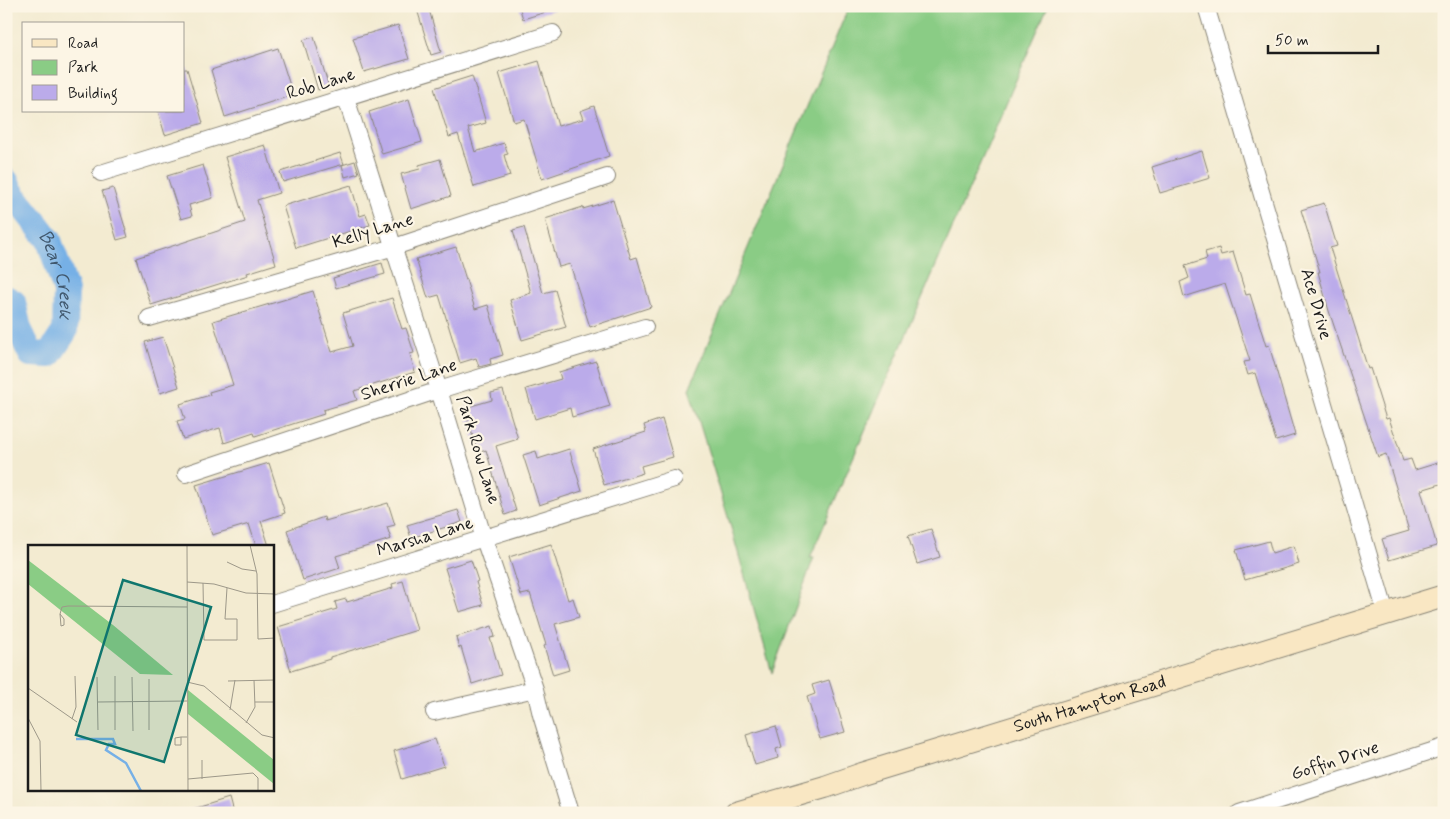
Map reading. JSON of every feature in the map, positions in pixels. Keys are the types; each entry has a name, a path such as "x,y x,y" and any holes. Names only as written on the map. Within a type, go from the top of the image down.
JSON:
{"main road":[{"name":"South Hampton Road","path":"743,812 1444,596"}],"street":[{"name":"Ace Drive","path":"1206,6 1386,613"},
{"name":"Rob Lane","path":"101,174 553,33"},
{"name":"Park Row Lane","path":"346,98 439,390 484,539 535,689 571,813"},
{"name":"Kelly Lane","path":"149,318 394,247 607,177"},
{"name":"Sherrie Lane","path":"186,474 439,390 645,327"},
{"name":"Marsha Lane","path":"274,603 674,479"},
{"path":"434,712 535,689"},
{"name":"Goffin Drive","path":"1239,813 1444,747"}],"green space":[{"path":"849,6 1048,6 810,558 814,557 772,673 728,517 689,389"}],"building":[{"path":"416,6 428,6 441,52 431,55"},
{"path":"519,6 556,6 556,9 523,19"},
{"path":"398,25 409,59 364,72 353,38"},
{"path":"314,37 329,87 318,90 303,40"},
{"path":"278,48 293,95 225,117 211,70"},
{"path":"539,61 558,126 583,119 580,111 594,106 609,156 542,179 524,119 514,122 499,73"},
{"path":"185,69 187,69 203,123 165,135 158,112 185,112"},
{"path":"472,76 486,123 468,128 475,152 504,143 508,154 504,155 510,176 474,187 458,134 449,137 434,88"},
{"path":"409,99 422,142 382,154 369,112"},
{"path":"265,145 279,193 257,200 276,264 247,273 248,275 151,305 136,258 245,222 225,157"},
{"path":"1202,151 1210,178 1160,193 1152,167"},
{"path":"340,153 344,164 283,182 280,172"},
{"path":"440,159 451,196 411,209 401,174 420,169 419,165"},
{"path":"355,161 359,173 345,177 342,165"},
{"path":"203,165 213,198 189,205 192,216 181,219 167,176"},
{"path":"351,185 360,216 366,214 370,225 296,248 283,206"},
{"path":"113,188 128,237 117,240 102,191"},
{"path":"613,200 631,259 637,257 651,307 590,327 570,264 559,267 545,219"},
{"path":"1324,203 1337,246 1330,248 1368,369 1370,368 1386,419 1389,418 1403,461 1411,459 1415,470 1444,461 1444,483 1421,490 1437,546 1389,560 1382,539 1409,531 1386,454 1378,457 1329,311 1318,272 1320,272 1301,210"},
{"path":"524,227 543,293 555,290 566,327 522,340 510,300 531,293 513,230"},
{"path":"456,247 475,309 488,305 503,355 490,359 491,364 479,367 476,358 460,363 439,295 428,298 416,259"},
{"path":"1219,248 1221,255 1233,252 1246,295 1250,294 1266,346 1269,345 1295,435 1276,441 1255,373 1248,375 1244,362 1250,361 1225,284 1184,297 1180,282 1189,278 1185,266 1207,259 1205,252"},
{"path":"382,263 385,274 336,288 333,278"},
{"path":"313,291 332,352 353,346 343,313 392,298 402,329 406,328 414,353 410,354 415,372 354,391 357,400 323,410 324,414 255,436 254,433 224,443 220,428 183,439 177,421 185,419 180,404 210,395 209,392 233,385 213,321"},
{"path":"163,337 179,387 160,393 145,342"},
{"path":"596,361 610,406 572,417 570,408 535,419 526,389 561,379 559,372"},
{"path":"503,390 518,439 496,446 516,511 505,515 486,450 478,453 464,408 492,400 491,393"},
{"path":"662,419 673,457 641,466 643,473 604,485 593,449 646,432 644,425"},
{"path":"569,449 582,491 539,505 523,455 536,451 538,459"},
{"path":"269,463 285,513 261,521 269,545 256,545 249,524 212,535 196,485"},
{"path":"388,503 395,525 387,527 391,539 336,556 340,568 303,580 287,530 324,517 325,521"},
{"path":"458,510 462,522 411,538 407,525"},
{"path":"931,529 940,557 917,564 908,536"},
{"path":"1269,541 1272,553 1294,546 1299,564 1245,580 1236,550"},
{"path":"551,544 568,600 573,598 579,617 555,624 569,670 553,675 530,593 521,595 509,557"},
{"path":"471,560 483,605 459,612 445,568"},
{"path":"403,581 417,630 291,671 278,627 337,609 335,602 346,599 347,602 393,588 392,584"},
{"path":"492,626 495,637 490,638 501,675 472,684 461,647 459,648 456,637"},
{"path":"829,680 845,732 820,739 807,697 815,694 812,685"},
{"path":"776,726 782,747 776,749 778,758 755,765 746,735"},
{"path":"435,739 444,766 402,779 394,751"},
{"path":"229,798 233,813 191,813 190,810"}],"waterway":[{"name":"Bear Creek","path":"6,181 12,193 49,240 66,291 65,331 49,355 31,354 19,329 13,302 6,298"}]}
